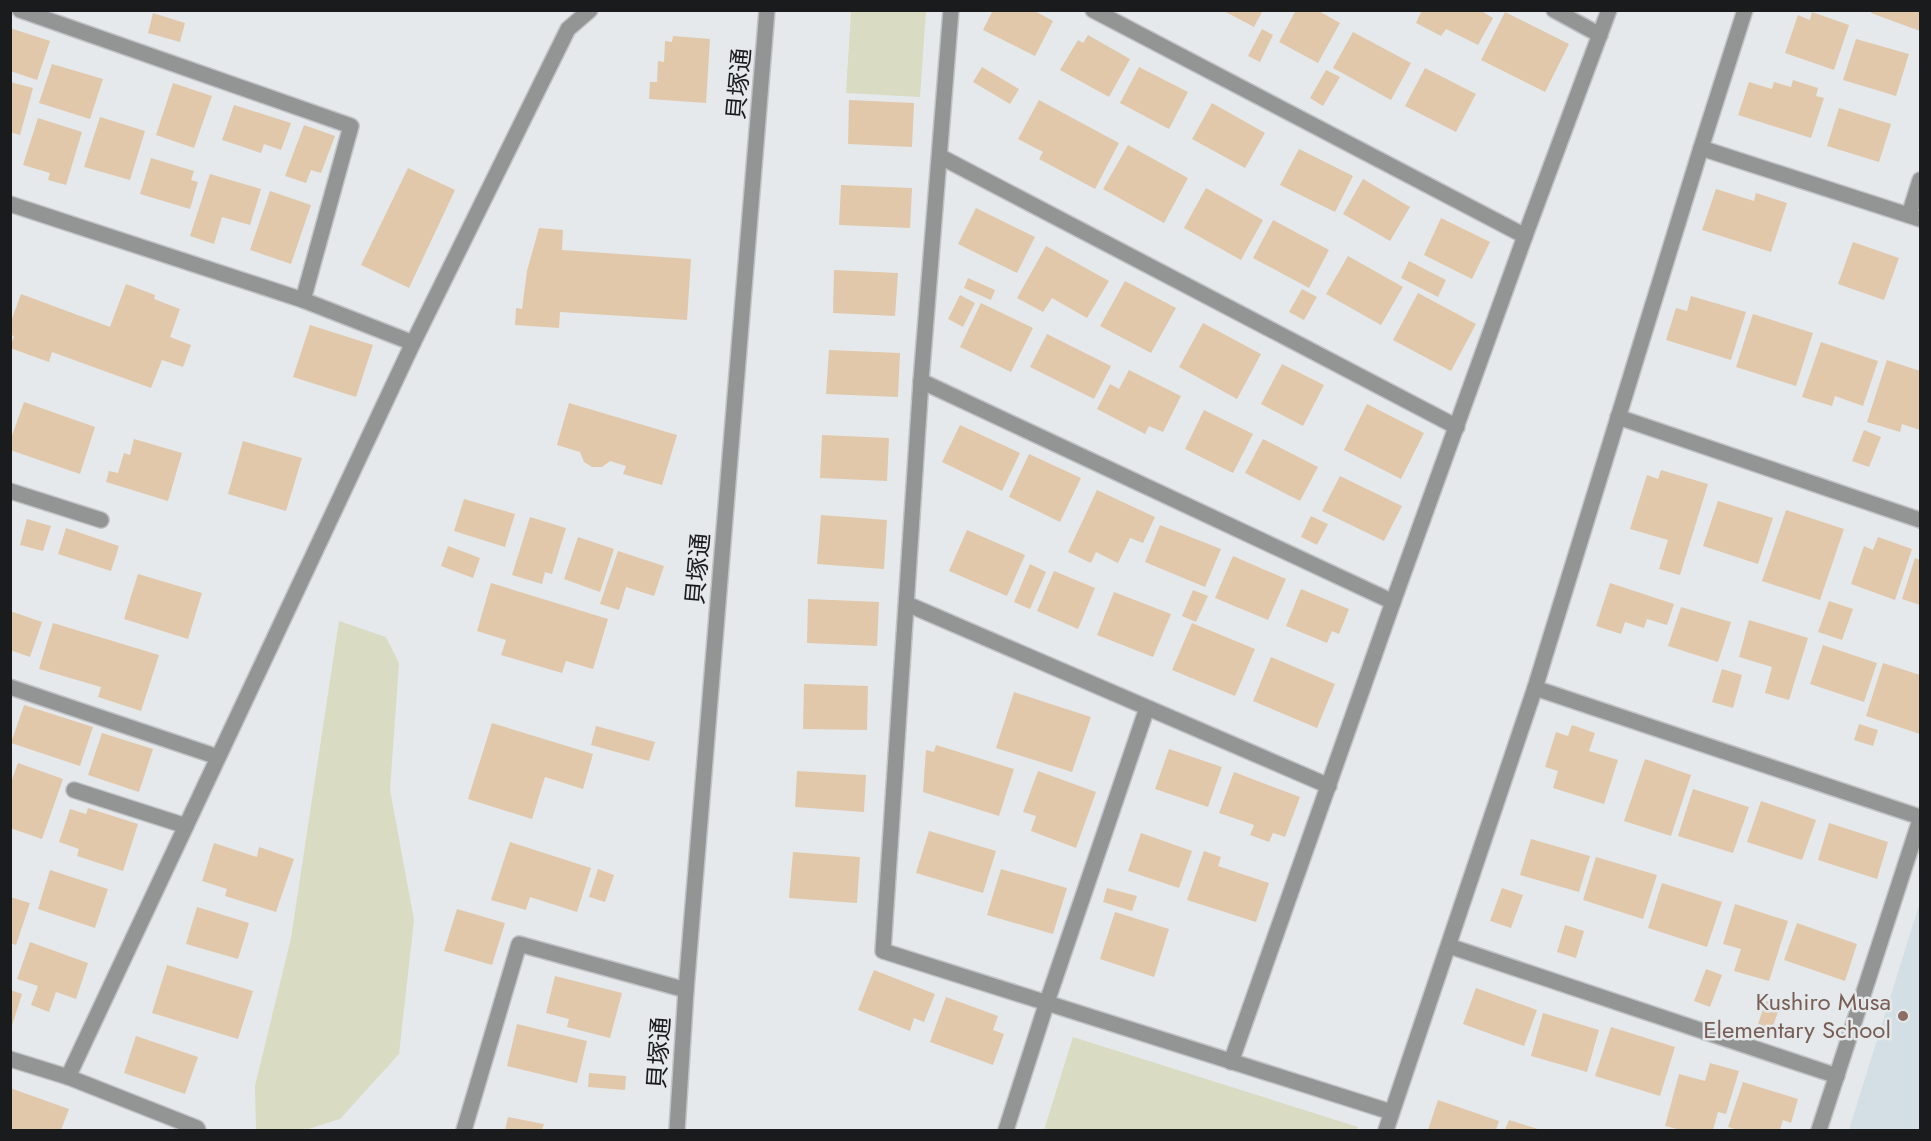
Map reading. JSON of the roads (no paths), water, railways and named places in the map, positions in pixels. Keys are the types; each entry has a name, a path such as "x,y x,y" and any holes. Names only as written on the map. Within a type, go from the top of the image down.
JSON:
{"street":[{"path":"21,10 351,126 303,300"},
{"path":"68,1077 413,343 568,28 590,10"},
{"path":"759,10 767,11"},
{"path":"951,10 921,381 884,951 1391,1112"},
{"path":"1093,10 1525,236"},
{"path":"1554,10 1600,35"},
{"path":"1231,1062 1393,602 1609,10"},
{"path":"1386,1131 1535,688 1745,10"},
{"name":"貝塚通","path":"677,1131 686,990 767,11"},
{"path":"1701,148 1915,217 1920,180"},
{"path":"940,157 1457,427"},
{"path":"10,204 303,300 413,343"},
{"path":"921,381 1393,602"},
{"path":"1618,417 1920,520"},
{"path":"10,491 101,520"},
{"path":"907,604 1329,786"},
{"path":"10,687 218,757"},
{"path":"1535,688 1920,818 1819,1131"},
{"path":"1006,1131 1047,1002 1147,708"},
{"path":"74,790 186,826"},
{"path":"464,1131 519,944 686,990"},
{"path":"1449,946 1837,1076"},
{"path":"10,1059 68,1077 197,1128 198,1131"}],"place":[{"name":"Kushiro Musa Elementary School","path":"1903,1016"}]}
